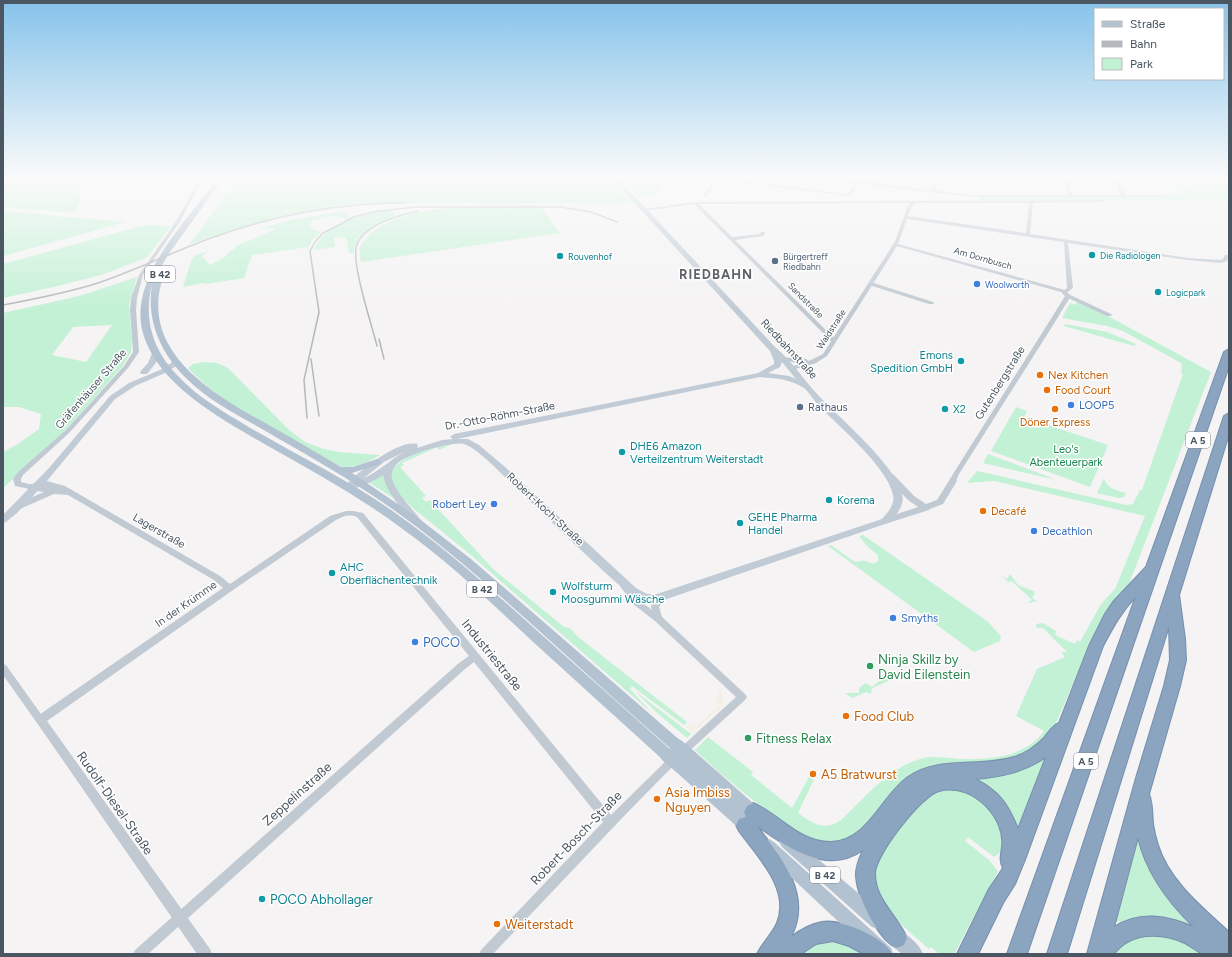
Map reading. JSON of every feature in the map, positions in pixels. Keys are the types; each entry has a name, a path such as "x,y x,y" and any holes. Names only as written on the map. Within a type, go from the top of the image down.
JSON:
{"highway":[{"name":"A 5","path":"1017,954 1229,352"},
{"name":"A 5","path":"1057,954 1229,416"},
{"path":"967,954 1017,857 1096,646 1110,618 1134,587 1154,567"},
{"path":"1097,954 1144,778 1172,686 1178,660 1178,638 1173,594"},
{"path":"749,818 806,846 821,851 840,851 857,844 867,835 910,787 922,777 944,772 993,770 1013,766 1026,761 1048,746 1070,714"},
{"path":"1144,778 1143,820 1148,846 1155,861 1170,887 1195,914 1229,946"},
{"path":"897,938 869,894 866,867 879,841 919,794 931,785 949,781 968,785 986,794 1005,817 1011,830 1012,853 996,896"},
{"path":"749,818 782,877 789,897 789,914 776,951"},
{"path":"1101,954 1106,945 1114,937 1126,930 1141,925 1164,926 1192,936 1221,954"},
{"path":"776,951 799,942 812,934 825,930 842,932 860,940 882,954"}],"main road":[{"name":"B 42","path":"191,221 159,262 149,282 144,301 145,320 149,340 166,367 190,392 226,417 355,483 416,521 491,582 672,750"},
{"name":"B 42","path":"198,221 169,257 156,281 153,302 157,324 164,344 177,363 190,377 215,397 252,421 338,470 449,560 672,750 686,755 885,954"},
{"name":"Riedbahnstraße","path":"654,221 772,349 783,358 812,394 888,475 897,491 898,502 894,511 886,521"},
{"name":"Dr.-Otto-Röhm-Straße","path":"355,483 377,462 395,452 413,446 760,375 774,368 777,363 772,349"},
{"path":"144,372 151,364 156,353"},
{"path":"3,517 55,467 117,393 142,379 177,363"},
{"path":"3,520 19,506 105,398 117,388 144,372 166,367"},
{"path":"760,375 792,368"},
{"path":"760,375 792,379 799,382 812,394"},
{"path":"489,431 480,436 478,442 502,469"},
{"name":"Dr.-Otto-Röhm-Straße","path":"355,483 374,476 395,461 427,447 457,440 468,442"},
{"name":"Robert-Koch-Straße","path":"468,442 502,469 619,579 642,598 649,600 886,521"},
{"path":"395,461 388,470 387,479 396,495 416,521"},
{"path":"338,470 354,470 377,462"},
{"name":"B 42","path":"749,818 915,954"}],"street":[{"name":"Gräfenhäuser Straße","path":"34,487 17,484 17,479 20,474 67,432 126,366 136,352 133,310 134,298 141,275 178,221"},
{"name":"Sandstraße","path":"713,221 834,341"},
{"name":"Waldstraße","path":"792,368 817,361 825,355 896,244 905,221"},
{"path":"931,221 1221,262 1225,260 1227,256"},
{"path":"1028,235 1029,221"},
{"path":"731,239 761,235 763,233"},
{"name":"Gutenbergstraße","path":"886,521 926,508 942,501 961,466 1057,314 1070,288 1066,241"},
{"name":"Am Dornbusch","path":"896,244 1067,294"},
{"path":"871,284 931,303"},
{"path":"1067,294 1109,315"},
{"path":"783,358 799,362 817,361"},
{"path":"55,467 50,475 49,481 62,488"},
{"path":"888,475 896,481 911,498 926,508"},
{"name":"Lagerstraße","path":"34,487 47,484 62,488 217,578 230,588"},
{"name":"Lagerstraße","path":"34,487 53,492 75,495"},
{"path":"19,506 53,492"},
{"name":"In der Krümme","path":"40,720 333,518 340,514 348,513"},
{"name":"Industriestraße","path":"348,513 357,514 363,517 610,822"},
{"name":"Robert-Koch-Straße","path":"619,579 636,602 658,619 742,697 686,755"},
{"path":"658,619 654,606 662,596"},
{"name":"Zeppelinstraße","path":"139,954 462,666 476,656"},
{"name":"Rudolf-Diesel-Straße","path":"3,668 205,954"},
{"name":"Robert-Bosch-Straße","path":"485,954 610,822 686,755"}],"green space":[{"path":"3,221 125,222 3,256"},
{"path":"207,221 266,221 228,231 188,245"},
{"path":"289,221 312,221 310,228 322,232 312,240 309,247 252,255 244,278 183,287 191,261 195,255 209,251 202,256 210,265 223,258 238,245 274,230 275,228 259,229"},
{"path":"346,221 385,221 368,229 362,234 355,246 354,253 349,253 346,237 334,238 335,247 314,250 319,240 327,232"},
{"path":"391,221 551,221 560,233 361,262 359,249 372,233"},
{"path":"145,225 171,226 146,258 104,274 3,298 3,264"},
{"path":"137,277 129,304 132,342 131,352 122,367 61,435 3,488 3,452 18,444 39,429 41,414 19,407 3,407 3,313 79,296","holes":["112,325 86,362 52,355 73,327"]},
{"path":"1077,302 1095,309 1211,372 1129,584 1090,645 1055,725 1048,738 1021,757 982,767 862,830 854,837 830,846 793,833 720,773 695,750 708,737 753,772 751,775 792,808 809,777 814,779 798,813 814,823 824,826 835,824 841,820 887,776 908,763 930,757 983,759 1006,755 1017,752 1027,746 1036,740 1044,731 1016,716 1037,669 1065,657 1061,652 1067,652 1043,628 1037,628 1036,624 1043,623 1056,631 1055,635 1075,644 1077,640 1080,642 1101,604 1115,589 1145,516 994,481 967,483 977,471 1126,505 1133,504 1140,490 1142,490 1183,374 1181,373 1181,363 1123,331 1107,326 1062,318 1070,303 1075,305"},
{"path":"1065,324 1107,332 1136,344 1134,346 1064,326"},
{"path":"204,362 217,363 228,368 289,430 305,442 323,449 339,452 380,455 357,465 342,467 302,446 241,411 222,398 188,368 193,364"},
{"name":"Leo's Abenteuerpark","path":"1016,407 1027,411 1024,417 1108,445 1090,487 991,451"},
{"path":"452,444 439,450 437,447"},
{"path":"436,447 402,463 404,465 400,467 426,496 422,498 426,502 430,500 493,569 564,627 570,628 578,637 687,722 684,725 632,686 630,689 652,713 472,556 414,509 402,497 392,482 392,470 404,459 418,452"},
{"path":"988,454 1052,478 1052,479 983,463"},
{"path":"385,470 396,500 367,481"},
{"path":"1104,478 1109,487 1126,493 1124,497 1118,498 1097,493"},
{"path":"863,535 987,621 1001,636 1000,641 974,652 828,546 831,545 855,562 864,561 874,563 878,561 878,555 869,548 859,536"},
{"path":"1010,574 1018,585 1035,592 1032,598 1037,601 1029,603 1028,602 1032,600 1012,581 1008,582 1001,575 1007,579"},
{"path":"888,674 890,676 888,681 872,688 871,694 866,692 852,698 845,693 859,693 859,688 866,683 872,687"},
{"path":"635,691 691,734 687,738 657,713"},
{"path":"1049,751 1018,835 967,780"},
{"path":"936,789 964,790 980,799 996,816 1003,833 1002,851 994,857 968,837 965,841 989,860 998,871 954,954 939,954 931,947 929,949 897,920 887,908 879,896 874,883 873,870 878,856 914,810"},
{"path":"1138,838 1214,938 1141,919 1115,922"},
{"path":"1157,932 1185,941 1206,954 1115,954 1124,943 1133,937"},
{"path":"822,939 839,940 867,954 797,954"}],"sand":[{"path":"720,688 724,703 723,705 693,732 686,727 689,724 695,727 720,705 715,700 721,694 717,690"}],"railway":[{"path":"3,305 86,287 127,272 199,242 266,221"},
{"path":"307,418 304,380 319,312 310,251 315,242 323,233 347,221"},
{"path":"377,346 362,294 356,264 356,252 357,244 361,237 367,231 387,221"},
{"path":"379,339 384,359"},
{"path":"311,359 319,416"}],"place":[{"name":"Die Radiologen","path":"1092,255"},
{"name":"Rouvenhof","path":"560,256"},
{"name":"Bürgertreff Riedbahn","path":"775,261"},
{"name":"Woolworth","path":"977,284"},
{"name":"Logicpark","path":"1158,292"},
{"name":"Emons Spedition GmbH","path":"961,361"},
{"name":"Nex Kitchen","path":"1040,375"},
{"name":"Food Court","path":"1047,390"},
{"name":"LOOP5","path":"1071,405"},
{"name":"Rathaus","path":"800,407"},
{"name":"X2","path":"945,409"},
{"name":"Döner Express","path":"1055,409"},
{"name":"DHE6 Amazon Verteilzentrum Weiterstadt","path":"622,452"},
{"name":"Korema","path":"829,500"},
{"name":"Robert Ley","path":"494,504"},
{"name":"Decafé","path":"983,511"},
{"name":"GEHE Pharma Handel","path":"740,523"},
{"name":"Decathlon","path":"1034,531"},
{"name":"AHC Oberflächentechnik","path":"332,573"},
{"name":"Wolfsturm Moosgummi Wäsche","path":"553,592"},
{"name":"Smyths","path":"893,618"},
{"name":"POCO","path":"415,642"},
{"name":"Ninja Skillz by David Eilenstein","path":"870,666"},
{"name":"Food Club","path":"846,716"},
{"name":"Fitness Relax","path":"748,738"},
{"name":"A5 Bratwurst","path":"813,774"},
{"name":"Asia Imbiss Nguyen","path":"657,799"},
{"name":"POCO Abhollager","path":"262,899"},
{"name":"Weiterstadt","path":"497,924"}],"district":[{"name":"RIEDBAHN","path":"716,274"}]}
